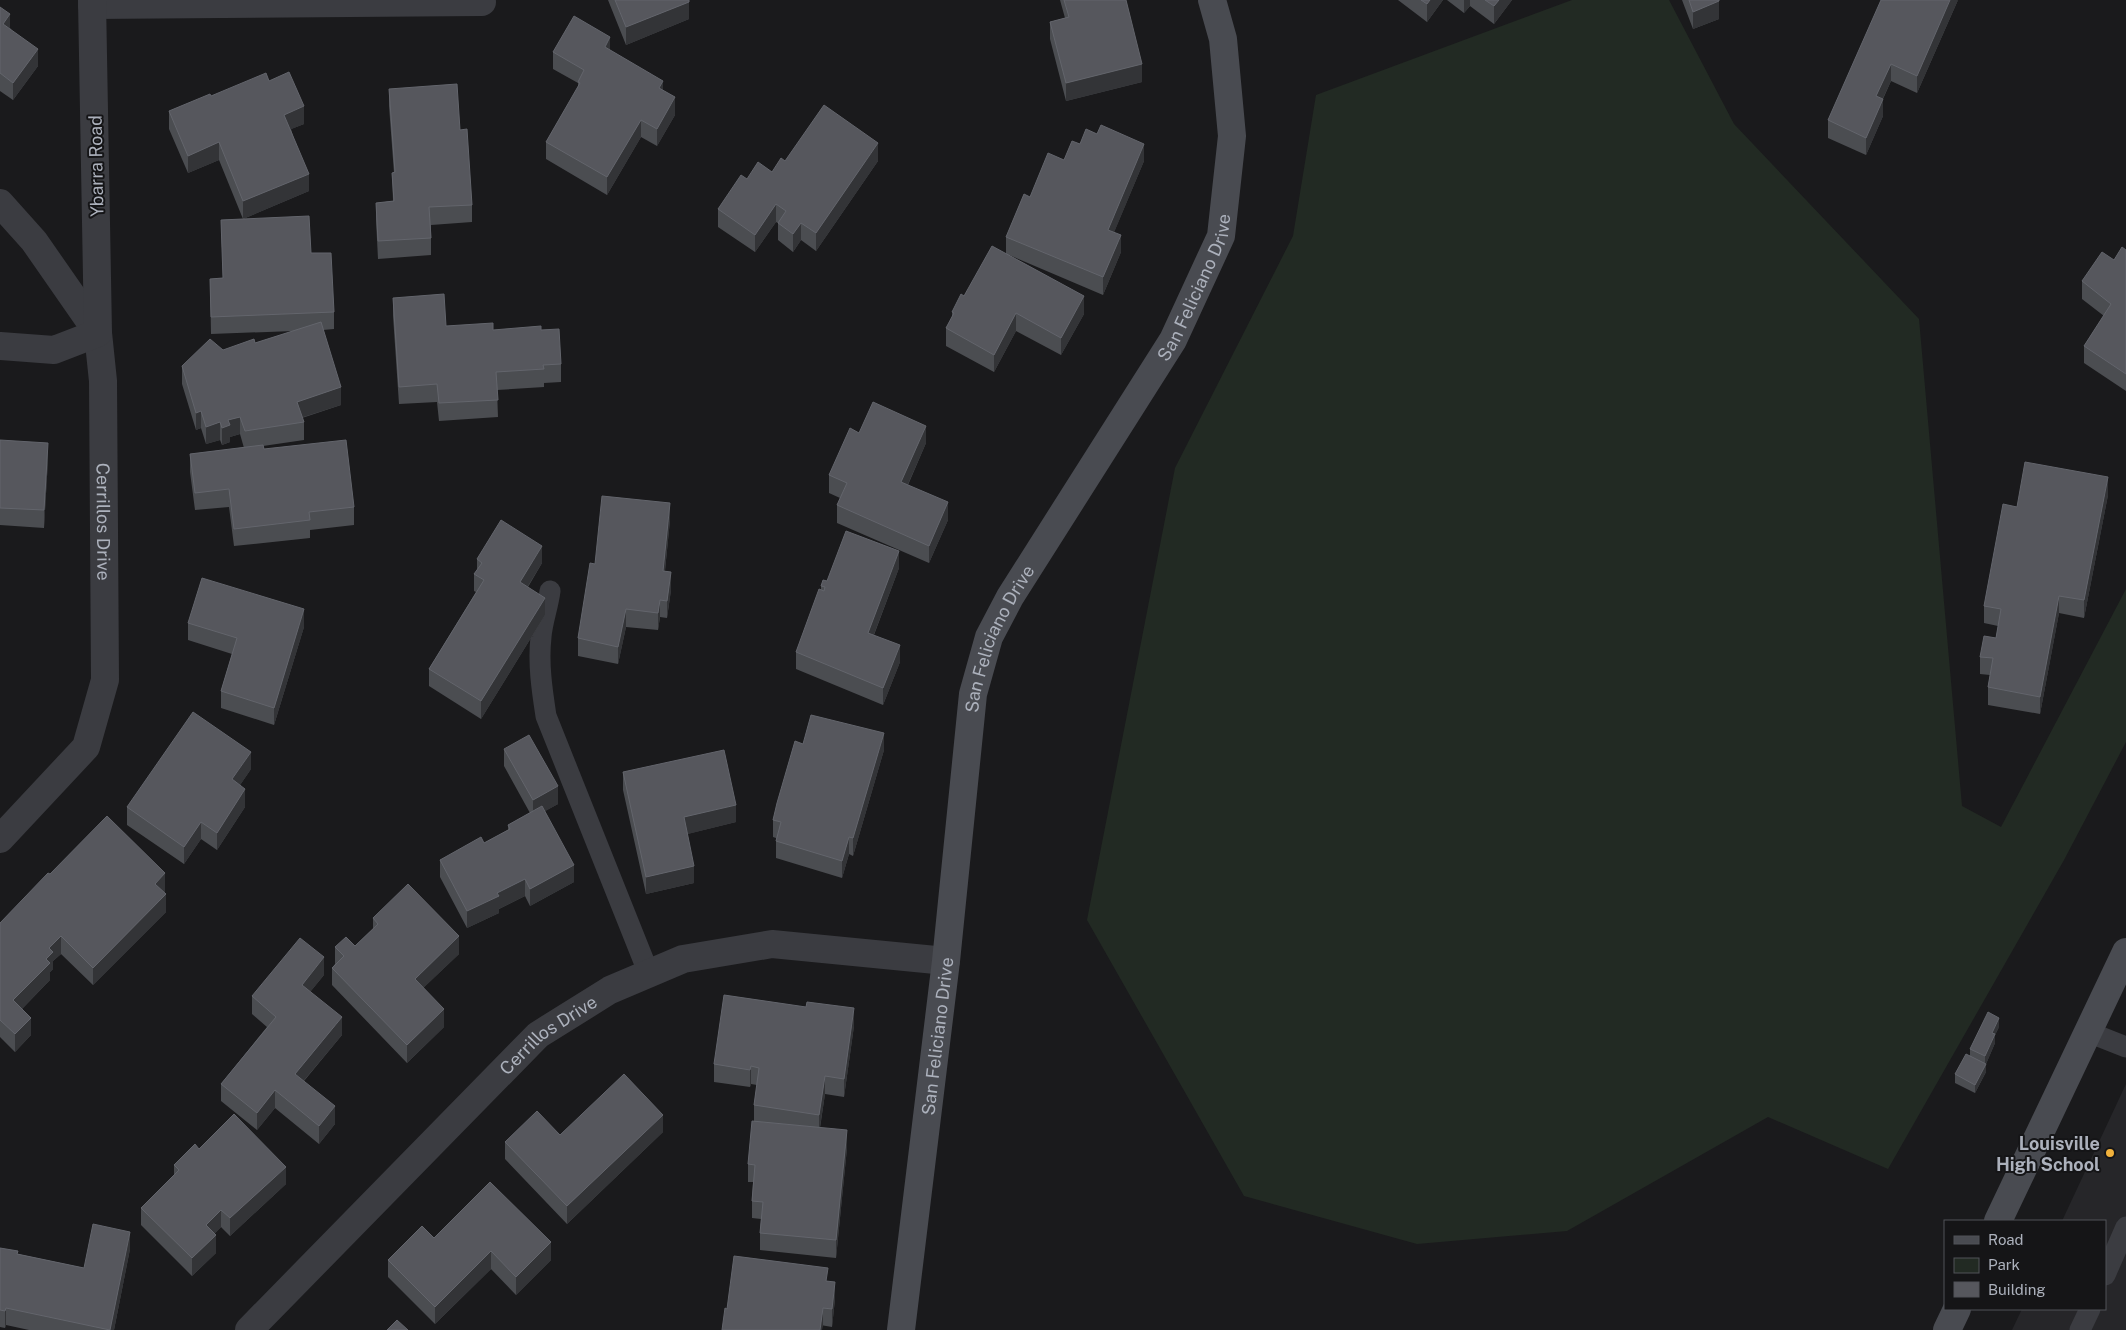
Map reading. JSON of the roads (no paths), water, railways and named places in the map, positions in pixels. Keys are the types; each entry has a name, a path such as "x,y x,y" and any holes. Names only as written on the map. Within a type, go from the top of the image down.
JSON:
{"street":[{"name":"San Feliciano Drive","path":"901,1330 946,961 973,694 989,637 1010,597 1173,340 1221,236 1232,136 1223,39 1212,0"},
{"path":"92,2 482,2"},
{"name":"Ybarra Road","path":"92,2 98,333"},
{"name":"Cerrillos Drive","path":"0,202 34,241 98,333 103,381 105,680 86,747 0,839"},
{"path":"0,346 54,350 98,333"},
{"name":"Cerrillos Drive","path":"249,1330 538,1035 610,990 683,959 772,944 946,961"},
{"path":"1998,1220 2126,952"},
{"path":"1947,1330 1957,1310"}],"lane":[{"path":"550,591 548,612 541,636 542,686 546,716 649,974"},
{"path":"2088,1032 2126,1047"},
{"path":"2106,1273 2126,1227"},
{"path":"2080,1330 2090,1310"}],"place":[{"name":"Louisville High School","path":"2110,1153"}]}
